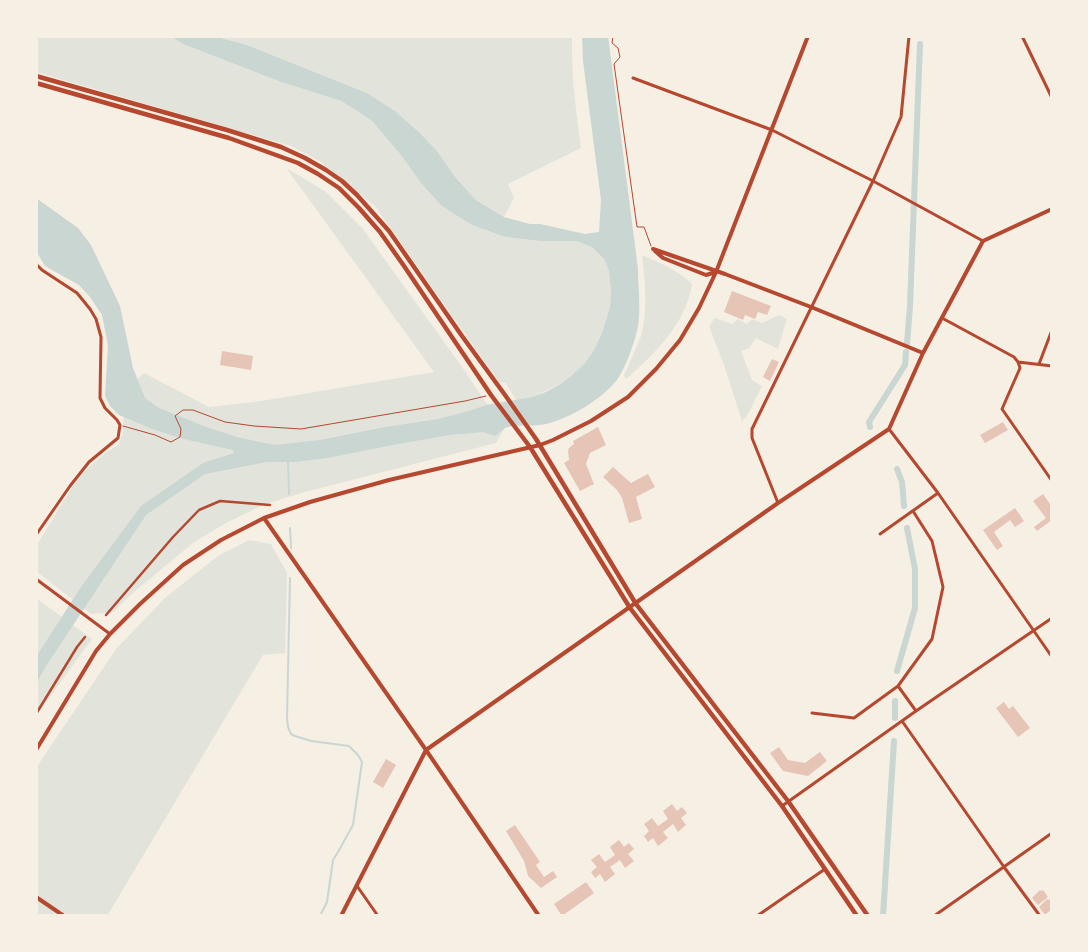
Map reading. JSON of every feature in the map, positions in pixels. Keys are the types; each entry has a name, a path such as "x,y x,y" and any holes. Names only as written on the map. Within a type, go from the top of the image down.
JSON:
{"main road":[{"path":"36,76 236,132 281,147 326,170 357,195 389,231 540,445 636,604 788,802 868,916"},
{"path":"36,83 228,138 298,163 339,188 359,208 380,232 514,427 530,447 630,608 782,806 858,916"}],"street":[{"path":"36,750 96,650 110,634 183,565 221,540 264,518 310,502 389,480 540,445 591,421 628,397 656,369 680,340 699,308 716,272 808,36"},
{"path":"778,503 752,438 752,429 873,180 901,117 909,36"},
{"path":"919,36 932,36"},
{"path":"1022,36 1052,98"},
{"path":"633,78 772,130 873,180 983,241"},
{"path":"341,916 426,750 778,503 890,429 923,353 983,241 1052,209"},
{"path":"653,249 812,307 923,353"},
{"path":"36,264 77,293 96,319 100,336 100,398 105,408 120,425 118,438 89,462 36,535"},
{"path":"941,318 1014,356 1020,368 1002,409 1052,481"},
{"path":"1039,364 1052,330"},
{"path":"1018,362 1052,366"},
{"path":"890,429 938,492 1052,657"},
{"path":"880,534 938,492"},
{"path":"106,615 173,537 199,510 220,501 270,505"},
{"path":"812,713 854,718 898,686 932,639 943,587 932,541 912,511"},
{"path":"264,518 539,916"},
{"path":"36,579 110,634"},
{"path":"782,806 1052,618"},
{"path":"36,714 77,647 86,638"},
{"path":"898,686 916,711"},
{"path":"902,721 1040,916"},
{"path":"934,916 1052,833"},
{"path":"757,916 824,869"},
{"path":"357,886 378,916"},
{"path":"36,897 64,916"}],"path":[{"path":"613,36 612,43 618,48 620,57 614,64 637,227 644,227 653,249"},
{"path":"120,425 171,442 180,437 181,429 175,416 183,410 193,410 225,422 301,429 465,401 492,394"}],"shaded area":[{"path":"36,36 170,36 183,44 281,82 341,101 372,121 400,154 421,183 472,225 505,237 540,241 576,241 592,247 604,259 609,271 611,292 610,307 602,333 594,350 585,363 559,385 532,397 516,400 506,383 499,382 375,206 321,162 291,146 36,72"},
{"path":"170,36 213,36 247,45 367,93 395,111 420,133 437,151 456,178 476,200 504,217 530,224 540,224 585,234 599,232 601,200 583,61 582,36 608,36 638,269 638,326 628,359 613,385 586,406 555,421 541,425 507,427 495,436 483,432 449,435 327,458 294,462 267,462 205,474 146,515 36,684 36,657 81,587 141,506 203,463 234,453 233,450 184,439 152,429 119,415 110,406 105,396 108,346 102,315 79,285 45,266 36,251 36,198 78,228 91,245 120,306 133,368 145,398 159,408 206,427 237,437 274,445 320,440 438,419 486,405 532,397 546,392 559,385 585,363 602,333 610,307 609,271 604,259 592,247 576,241 540,241 505,237 472,225 442,206 421,183 400,154 372,121 359,112 341,101 281,82 183,44"},
{"path":"213,36 572,36 573,78 581,148 508,184 514,198 504,217 476,200 456,178 437,151 420,133 395,111 367,93 247,45"},
{"path":"287,169 326,192 363,229 504,429 496,443 265,504 226,523 193,543 113,612 91,614 36,571 36,546 83,473 118,445 123,434 124,391 144,373 209,407 261,401 434,372"},
{"path":"642,255 675,271 692,284 684,312 668,337 626,379 624,375 641,336 645,317 645,285"},
{"path":"779,315 787,319 778,349 756,338 749,348 741,351 752,380 762,386 747,416 742,421 709,326 715,318 732,324 738,319 747,324 752,319 762,323"},
{"path":"249,540 271,544 287,573 285,653 263,655 107,916 70,916 58,909 54,916 36,916 36,768 116,649 166,597 218,556"},
{"path":"36,598 92,639 36,716"}],"building":[{"path":"732,291 771,306 767,315 758,312 755,319 745,315 743,320 724,312"},
{"path":"222,351 253,356 251,370 220,365"},
{"path":"772,359 779,362 770,381 763,377"},
{"path":"1003,422 1008,430 985,443 980,435"},
{"path":"598,427 606,445 590,453 586,464 594,484 580,491 564,463 569,460 568,451 574,444 573,441"},
{"path":"613,467 631,483 648,474 655,487 636,497 642,519 629,523 622,498 617,490 603,477"},
{"path":"1043,494 1052,507 1052,520 1037,531 1034,527 1046,518 1033,501"},
{"path":"1015,508 1024,521 1015,527 1010,520 994,532 1003,546 997,550 983,530"},
{"path":"1004,702 1009,709 1013,706 1030,728 1018,737 996,708"},
{"path":"779,747 788,760 805,763 820,752 827,761 808,776 783,771 770,753"},
{"path":"386,759 396,765 383,788 373,782"},
{"path":"672,804 677,811 682,807 687,813 681,818 686,825 678,832 673,824 663,832 668,838 658,846 653,838 648,842 644,836 649,831 644,824 652,818 658,826 668,819 663,811"},
{"path":"515,825 540,862 536,865 544,877 553,871 557,877 541,888 528,876 524,861 506,831"},
{"path":"619,840 624,847 629,843 634,849 628,854 634,861 625,868 620,860 610,867 615,874 605,882 600,874 595,878 591,872 597,867 591,860 599,854 605,862 615,855 610,847"},
{"path":"586,882 594,893 562,916 554,904"},
{"path":"1040,890 1043,890 1048,897 1038,905 1032,898"},
{"path":"1047,899 1052,901 1052,909 1045,915 1039,907"}],"waterway":[{"path":"907,343 920,44"},
{"path":"870,427 869,422 905,365 906,352"},
{"path":"288,462 289,494"},
{"path":"897,469 902,482 904,506"},
{"path":"290,528 291,548"},
{"path":"897,671 915,608 915,569 907,528"},
{"path":"290,578 288,727 291,734 311,741 349,746 362,762 353,825 333,860 327,902 320,916"},
{"path":"895,701 895,718"},
{"path":"883,916 894,741"}]}
